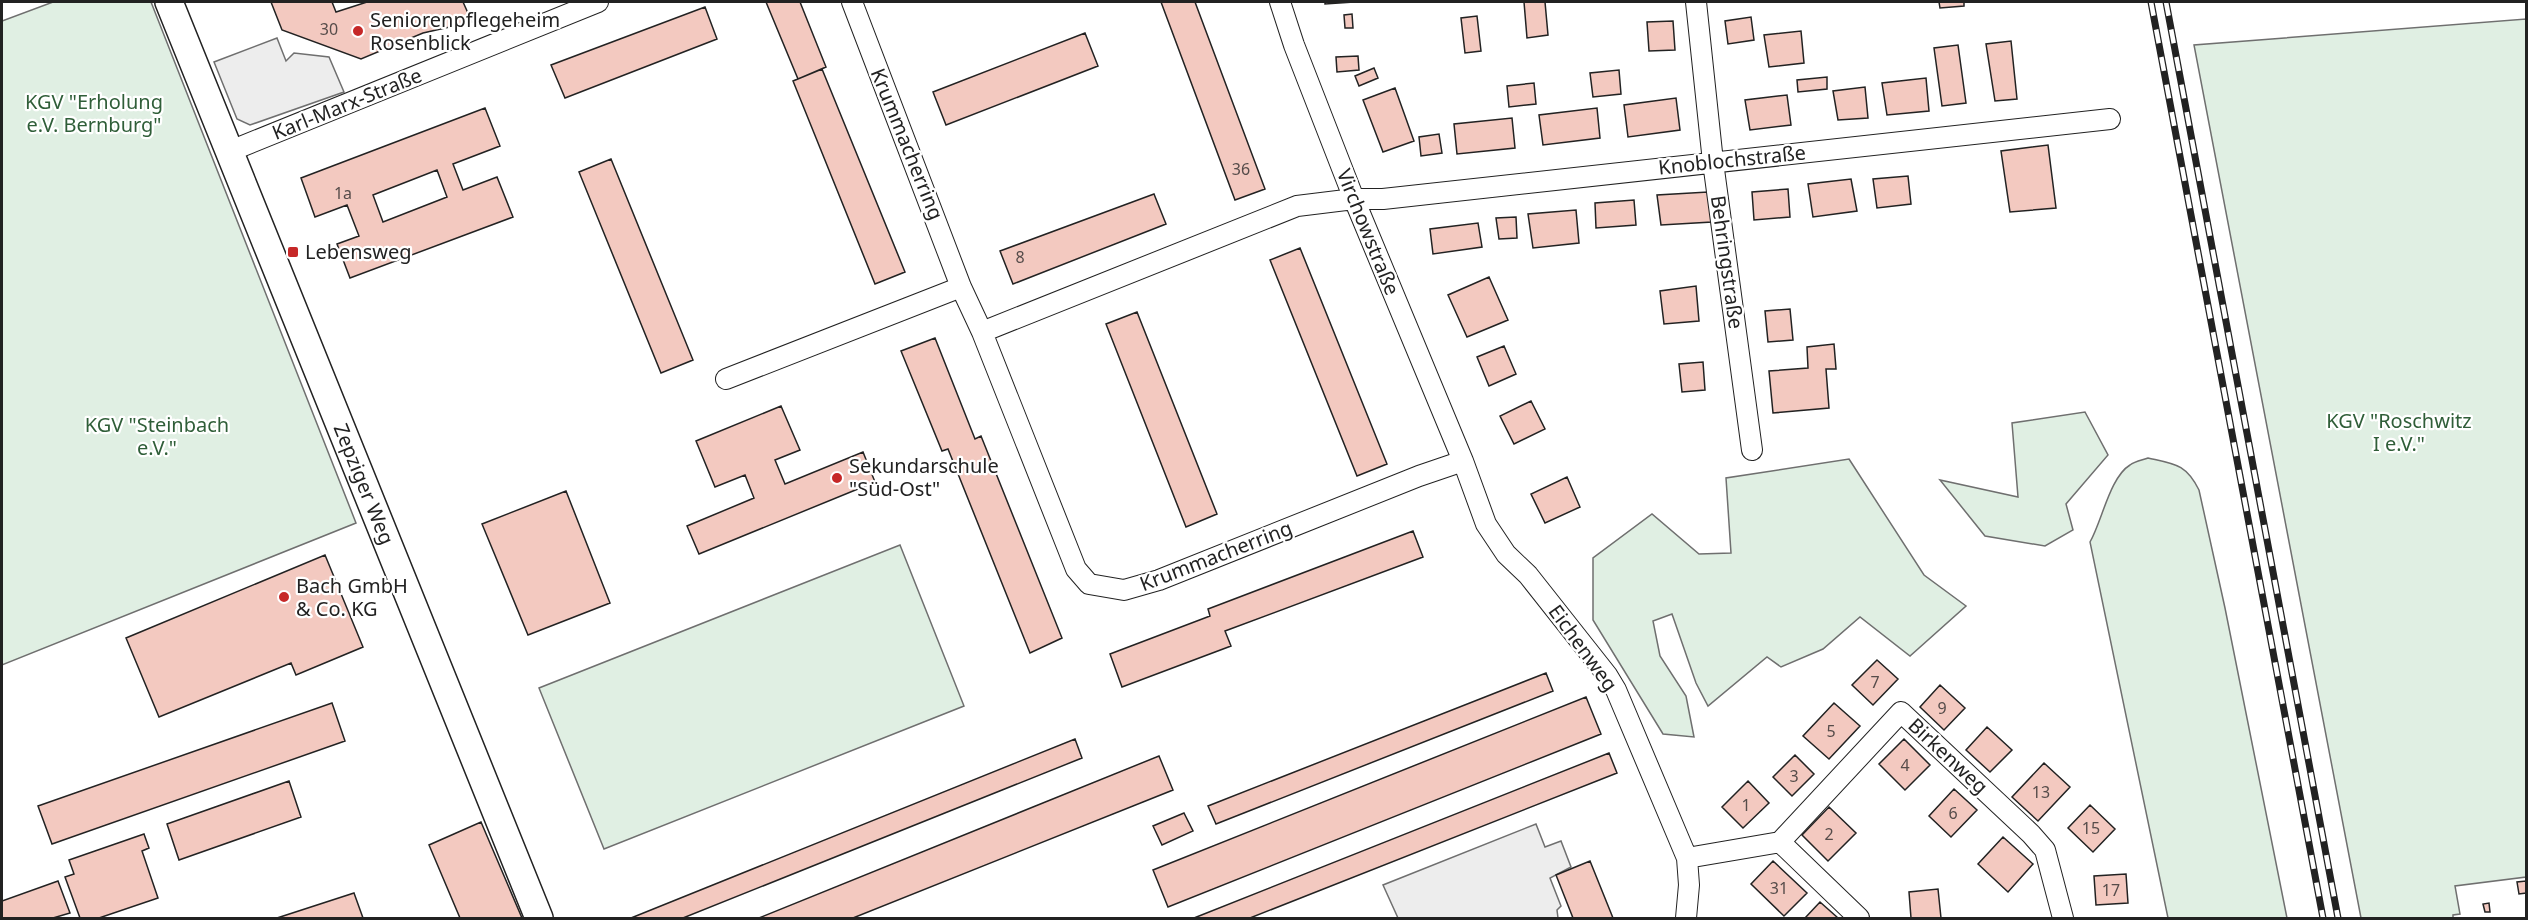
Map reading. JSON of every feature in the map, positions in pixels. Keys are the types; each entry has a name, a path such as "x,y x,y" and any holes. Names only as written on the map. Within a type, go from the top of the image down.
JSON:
{"street":[{"name":"Zepziger Weg","path":"169,2 539,918"},
{"name":"Karl-Marx-Straße","path":"228,152 598,2"},
{"name":"Krummacherring","path":"852,2 947,245 961,287 982,332 1076,569 1089,584 1124,590 1160,580 1419,476 1464,461"},
{"name":"Virchowstraße","path":"1281,2 1294,45 1354,199 1464,461"},
{"name":"Behringstraße","path":"1696,2 1713,162 1752,450"},
{"name":"Knoblochstraße","path":"1354,199 1383,199 2110,119"},
{"path":"982,332 1297,206 1354,199"},
{"path":"726,379 961,287"},
{"name":"Eichenweg","path":"1464,461 1486,524 1506,554 1528,575 1607,675 1616,690 1687,858 1689,885 1686,918"},
{"name":"Birkenweg","path":"1780,842 1901,712 2031,834 2045,850 2063,918"},
{"path":"1687,858 1780,842 1859,918"}],"green space":[{"name":"KGV \"Steinbach e.V.\"","path":"53,2 151,2 356,523 2,665 2,21"},
{"name":"KGV \"Roschwitz I e.V.\"","path":"2526,19 2526,877 2455,886 2460,914 2453,915 2453,918 2361,918 2194,45"},
{"path":"2085,412 2108,455 2066,504 2073,530 2045,546 1985,536 1940,480 2018,497 2012,423"},
{"path":"2148,458 2179,466 2194,481 2199,490 2287,918 2168,918 2090,542 2117,479 2132,464"},
{"path":"1849,459 1924,575 1966,606 1910,656 1860,617 1823,649 1781,667 1767,657 1708,706 1696,683 1672,614 1653,621 1660,656 1686,696 1694,737 1663,734 1593,620 1593,558 1652,514 1699,554 1731,553 1726,478"},
{"path":"900,545 964,706 604,849 539,688"}],"shaded area":[{"path":"277,38 286,61 294,53 329,57 344,92 250,125 237,119 214,62"},
{"path":"1536,824 1545,847 1561,841 1571,867 1550,878 1561,906 1557,910 1558,918 1398,918 1383,885"}],"building":[{"name":"Seniorenpflegeheim Rosenblick","path":"271,2 332,2 336,12 367,2 463,2 472,22 423,33 361,59 282,30"},
{"path":"766,2 800,2 826,67 798,79"},
{"path":"1161,2 1195,2 1265,189 1235,200"},
{"path":"1325,2 1354,2 1325,4"},
{"path":"1524,2 1545,2 1548,35 1527,38"},
{"path":"1939,2 1964,2 1964,6 1940,8"},
{"path":"705,7 717,39 565,98 551,65"},
{"path":"1352,14 1353,28 1345,28 1344,15"},
{"path":"1477,16 1481,51 1465,53 1461,18"},
{"path":"1751,17 1754,40 1728,44 1725,21"},
{"path":"1673,21 1675,50 1649,51 1647,22"},
{"path":"1801,31 1804,63 1769,67 1764,35"},
{"path":"1085,33 1098,66 946,125 933,92"},
{"path":"2011,41 2017,99 1995,101 1986,44"},
{"path":"1958,45 1966,103 1942,106 1934,48"},
{"path":"1358,56 1359,70 1337,72 1336,57"},
{"path":"1374,68 1378,78 1359,86 1355,76"},
{"path":"822,69 905,272 875,284 793,81"},
{"path":"1619,70 1621,94 1593,97 1590,73"},
{"path":"1827,77 1827,89 1798,92 1797,80"},
{"path":"1926,78 1929,111 1887,115 1882,83"},
{"path":"1534,83 1536,104 1509,107 1507,86"},
{"path":"1865,87 1868,118 1838,120 1833,91"},
{"path":"1395,88 1414,141 1383,152 1363,100"},
{"path":"1787,95 1791,125 1750,130 1745,100"},
{"path":"1676,98 1680,130 1628,137 1624,105"},
{"path":"485,108 500,146 453,164 463,190 497,177 513,217 350,278 337,244 359,236 347,205 315,217 301,178","holes":["437,170 447,197 383,222 373,195"]},
{"path":"1597,108 1600,138 1543,145 1539,115"},
{"path":"1512,118 1515,148 1457,154 1454,124"},
{"path":"1439,134 1442,153 1421,156 1419,137"},
{"path":"2048,145 2056,208 2010,212 2001,151"},
{"path":"611,159 693,360 661,373 579,172"},
{"path":"1908,176 1911,204 1877,208 1873,179"},
{"path":"1851,179 1857,211 1813,217 1808,184"},
{"path":"1788,189 1790,217 1754,220 1752,192"},
{"path":"1708,192 1712,222 1661,225 1657,195"},
{"path":"1154,194 1166,224 1013,284 1000,251"},
{"path":"1634,200 1636,225 1596,228 1595,203"},
{"path":"1576,210 1579,243 1533,248 1528,214"},
{"path":"1516,217 1517,238 1499,239 1496,218"},
{"path":"1478,223 1482,247 1433,254 1430,229"},
{"path":"1300,248 1387,464 1357,476 1270,260"},
{"path":"1489,277 1508,320 1467,337 1448,295"},
{"path":"1696,286 1699,321 1664,324 1660,291"},
{"path":"1790,309 1793,340 1768,342 1765,311"},
{"path":"1137,312 1217,514 1186,527 1106,324"},
{"path":"935,338 975,439 981,436 1062,638 1030,653 948,449 942,451 901,351"},
{"path":"1834,344 1836,369 1826,369 1829,408 1773,413 1769,371 1808,368 1807,347"},
{"path":"1504,346 1516,374 1489,386 1477,357"},
{"path":"1703,362 1705,390 1682,392 1679,364"},
{"path":"1531,401 1545,429 1514,444 1500,416"},
{"name":"Sekundarschule \"Süd-Ost\"","path":"781,406 800,450 775,460 785,484 863,452 875,482 699,554 687,526 754,498 745,475 715,487 696,441"},
{"path":"1567,477 1580,507 1545,523 1531,494"},
{"path":"566,491 610,603 528,635 482,524"},
{"path":"1413,531 1423,557 1225,631 1231,646 1122,687 1110,654 1210,616 1208,609"},
{"name":"Bach GmbH & Co. KG","path":"325,555 363,647 296,675 291,663 159,717 126,638"},
{"path":"1877,660 1898,679 1873,705 1852,685"},
{"path":"1546,673 1553,691 1216,824 1208,806"},
{"path":"1940,685 1965,708 1944,730 1920,707"},
{"path":"1586,697 1601,734 1168,907 1153,870"},
{"path":"332,703 345,741 52,844 38,806"},
{"path":"1834,703 1860,726 1829,759 1803,736"},
{"path":"1987,727 2012,750 1990,772 1966,750"},
{"path":"1075,739 1082,758 683,918 631,918"},
{"path":"1904,739 1930,765 1905,790 1879,764"},
{"path":"1609,753 1617,773 1250,918 1194,918"},
{"path":"1795,755 1814,774 1792,796 1773,777"},
{"path":"1159,756 1173,790 853,918 759,918"},
{"path":"2044,763 2070,787 2038,821 2012,797"},
{"path":"289,781 301,817 179,860 167,824"},
{"path":"1748,781 1769,803 1743,828 1722,807"},
{"path":"1954,789 1977,810 1951,837 1929,816"},
{"path":"2090,805 2115,829 2093,852 2068,828"},
{"path":"1829,807 1856,833 1828,861 1802,835"},
{"path":"1184,813 1193,831 1162,845 1153,826"},
{"path":"481,822 522,918 460,918 429,845"},
{"path":"144,834 149,848 142,851 158,898 99,918 80,918 65,877 74,874 69,860"},
{"path":"2003,837 2033,864 2008,892 1978,864"},
{"path":"1590,861 1613,918 1573,918 1556,875"},
{"path":"1773,861 1807,893 1784,916 1751,884"},
{"path":"2126,874 2128,903 2096,905 2094,876"},
{"path":"58,881 70,913 53,918 2,918 2,901"},
{"path":"2526,881 2526,893 2519,894 2517,882"},
{"path":"1938,889 1941,918 1911,918 1909,892"},
{"path":"354,893 363,918 277,918"},
{"path":"1820,902 1838,918 1805,918"},
{"path":"2489,903 2490,912 2485,912 2483,904"}],"railway":[{"path":"2151,2 2323,918"},
{"path":"2166,2 2338,918"}],"place":[{"name":"Seniorenpflegeheim Rosenblick","path":"358,31"},
{"name":"Lebensweg","path":"293,252"},
{"name":"Sekundarschule \"Süd-Ost\"","path":"837,478"},
{"name":"Bach GmbH & Co. KG","path":"284,597"}],"park label":[{"name":"KGV \"Erholung e.V. Bernburg\"","path":"94,114"}]}
